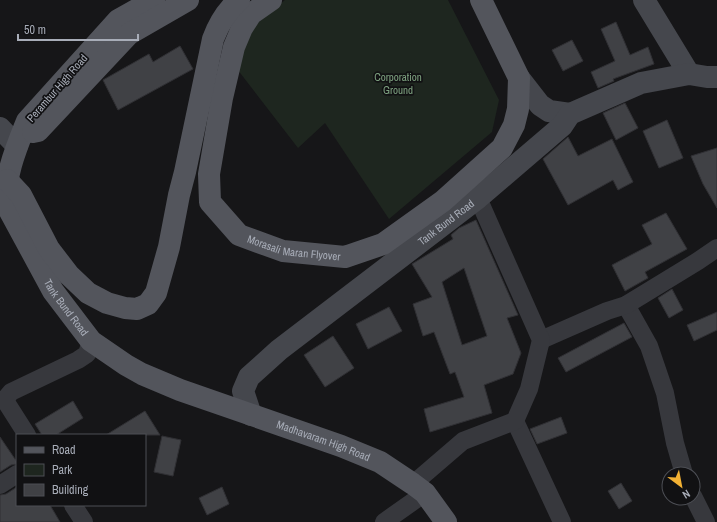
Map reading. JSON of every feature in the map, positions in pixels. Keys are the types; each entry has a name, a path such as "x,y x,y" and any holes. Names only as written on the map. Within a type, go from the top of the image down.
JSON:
{"main road":[{"name":"Perambur High Road","path":"7,180 26,121 118,20 154,0"},
{"path":"0,128 19,141 38,131 129,34 188,0"},
{"path":"7,180 20,195 49,249 69,275 88,293 107,303 125,308 137,309 148,304 156,293 169,247 213,39 220,21 230,8 239,0"},
{"name":"Morasali Maran Flyover","path":"271,0 251,14 242,28 234,47 222,98 209,174 210,202 239,235 283,251 345,257 382,244 443,201 502,148 514,125 518,109 519,78"},
{"path":"481,0 519,78 540,105 549,111 570,114"},
{"path":"644,0 689,74"},
{"name":"Tank Bund Road","path":"251,416 243,391 249,377 279,350 478,198 562,126 570,114 640,83 689,74 717,77"},
{"name":"Tank Bund Road","path":"7,180 5,197 7,206 53,291 91,340 126,365 142,374 180,390"},
{"name":"Madhavaram High Road","path":"180,390 251,416 341,446 380,462 419,488 446,522"}],"street":[{"path":"384,522 419,488 463,441 515,421 530,389 540,340 478,198"},
{"path":"540,340 607,311 626,305 717,248"},
{"path":"626,305 649,346 665,393 675,443 682,466"},
{"path":"26,434 6,414 7,397 11,392 78,360 87,354 91,340"},
{"path":"515,421 562,522"},
{"path":"0,485 16,475"},
{"path":"74,506 84,522"},
{"path":"698,506 706,522"}],"green space":[{"name":"Corporation Ground","path":"285,0 448,0 499,100 492,132 389,219 325,123 298,148 234,65 255,25"}],"building":[{"path":"616,22 630,55 648,47 654,64 613,79 614,81 598,88 591,72 615,61 601,29"},
{"path":"572,40 583,61 563,71 552,50"},
{"path":"180,46 193,69 118,110 103,80 149,54 153,62"},
{"path":"625,103 638,128 616,140 603,113"},
{"path":"667,120 683,158 659,168 643,131"},
{"path":"568,137 578,156 612,139 633,182 618,190 613,180 568,205 543,159"},
{"path":"717,148 717,208 703,184 691,156"},
{"path":"666,213 687,249 645,272 648,278 625,291 612,265 652,244 642,225"},
{"path":"476,220 518,315 507,318 521,353 513,374 484,385 492,413 430,432 424,409 464,397 455,372 450,374 434,332 423,336 413,304 432,297 412,264 453,239 451,235 459,228","holes":["464,268 487,336 462,345 442,282"]},
{"path":"672,289 683,310 669,318 658,298"},
{"path":"389,307 402,331 368,349 356,324"},
{"path":"717,312 717,330 694,341 687,325"},
{"path":"624,323 632,337 566,372 558,358"},
{"path":"333,336 354,368 325,387 304,355"},
{"path":"73,401 83,418 58,434 41,434 35,424"},
{"path":"145,411 160,435 146,434 108,434"},
{"path":"561,417 567,433 537,444 530,429"},
{"path":"162,436 181,440 173,476 154,472"},
{"path":"0,437 16,461 16,464 11,465 0,472"},
{"path":"621,483 632,501 619,509 608,491"},
{"path":"222,487 229,504 207,515 199,498"},
{"path":"16,488 16,506 51,506 60,522 0,522 0,495 6,494"}]}
